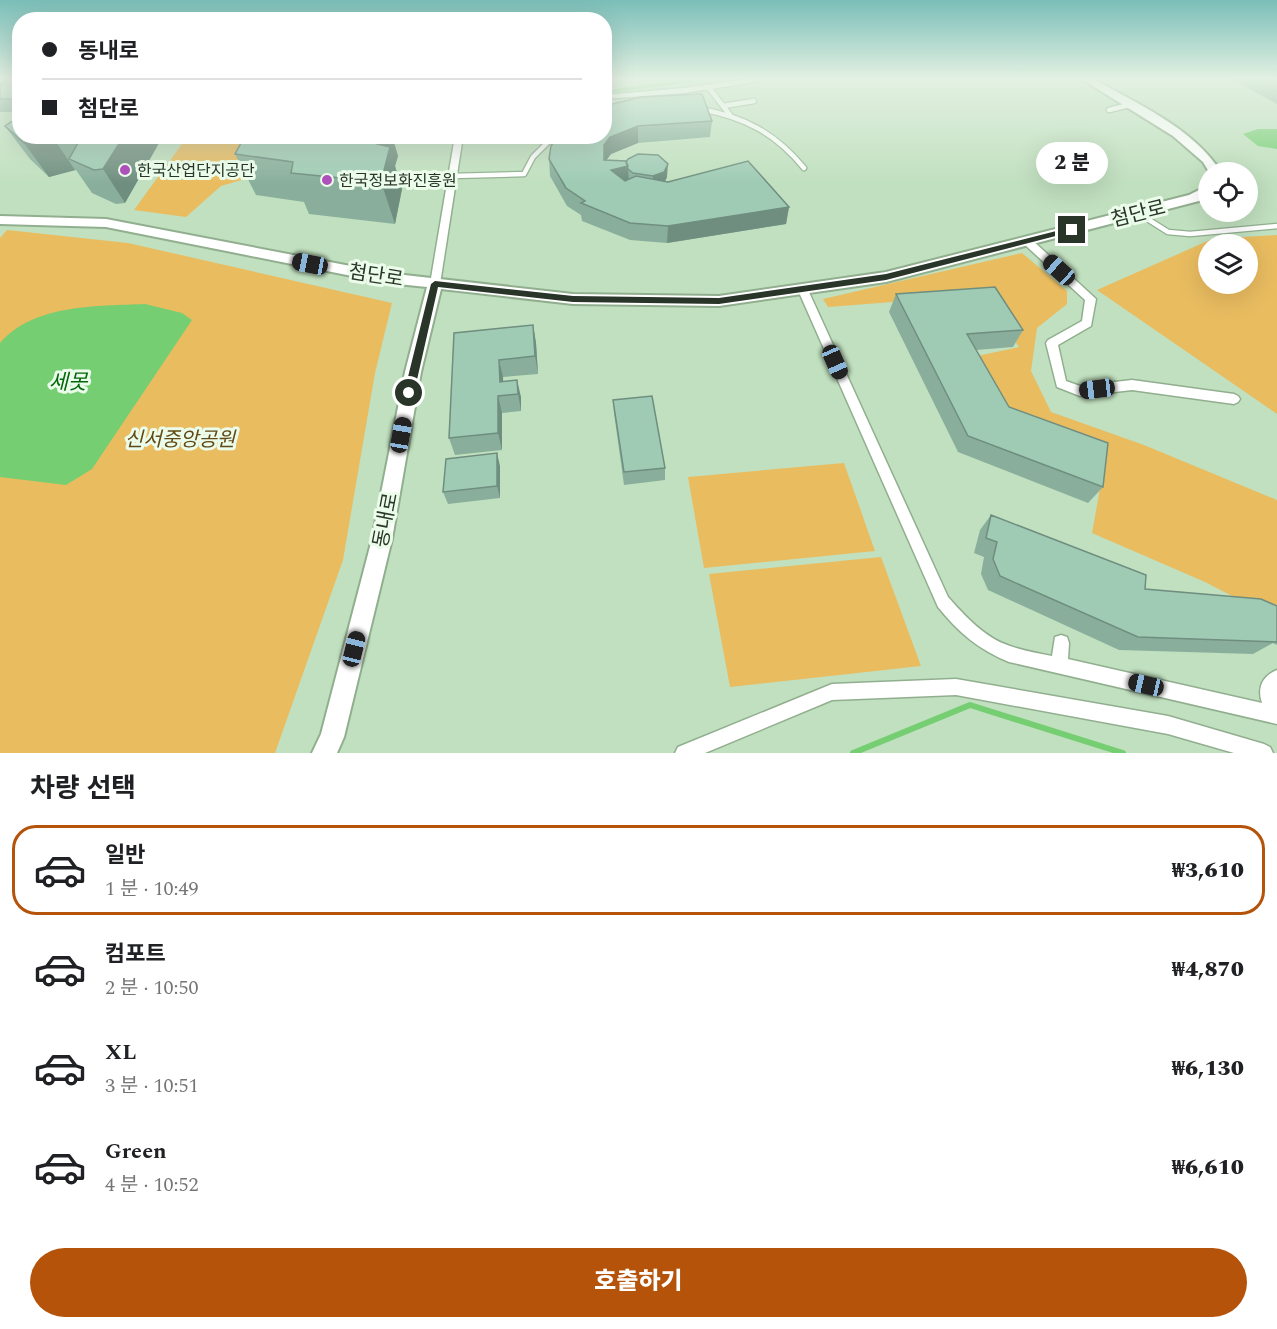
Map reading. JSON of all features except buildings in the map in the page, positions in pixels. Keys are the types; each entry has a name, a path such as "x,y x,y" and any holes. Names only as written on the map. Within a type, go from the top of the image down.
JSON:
{"street":[{"path":"1142,113 1195,146 1210,162"},
{"path":"435,284 458,144"},
{"name":"첨단로","path":"0,220 106,223 387,278 435,284 573,299 648,302 719,301 886,277 1198,196"},
{"path":"1027,241 1091,299 1087,322 1052,343 1061,384 1080,391 1132,385 1234,399"},
{"name":"동내로","path":"324,753 332,737 382,539 412,372 435,284"},
{"path":"803,290 943,602 983,643 1008,654 1277,715"},
{"path":"1059,665 1061,644"},
{"path":"1277,678 1269,684 1267,693 1277,715"},
{"path":"684,753 832,692 956,687 1168,725 1264,753"}],"lane":[{"path":"719,113 746,119 783,141 804,168"},
{"path":"452,176 524,174 533,157 546,144"},
{"path":"1138,213 1168,232 1190,234 1277,226"}],"green space":[{"path":"182,144 309,144 296,164 221,186 186,217 134,210"},
{"name":"신서중앙공원","path":"7,230 128,243 392,303 375,373 343,560 275,753 0,753 0,238"},
{"path":"1277,235 1277,414 1097,290 1198,245 1198,294 1258,294 1258,236"},
{"path":"1022,253 1067,291 1067,304 1037,328 1031,371 1051,412 1144,445 1277,500 1277,619 1205,582 1092,533 1105,461 1003,414 968,358 1019,347 984,295 828,307 823,299"},
{"path":"844,463 875,551 704,568 688,477"},
{"path":"881,557 921,666 730,687 709,574"}],"water":[{"path":"1258,129 1277,129 1277,149 1258,146 1243,134"},
{"name":"세못","path":"145,304 182,313 192,320 92,469 66,485 0,477 0,343 14,330 48,314 87,307"}],"waterway":[{"path":"853,753 970,705 1123,753"}],"place":[{"name":"한국산업단지공단","path":"125,170"},
{"name":"한국정보화진흥원","path":"327,180"}],"route":[{"path":"409,393 412,372 435,284 573,299 648,302 719,301 886,277 1072,230"}]}
